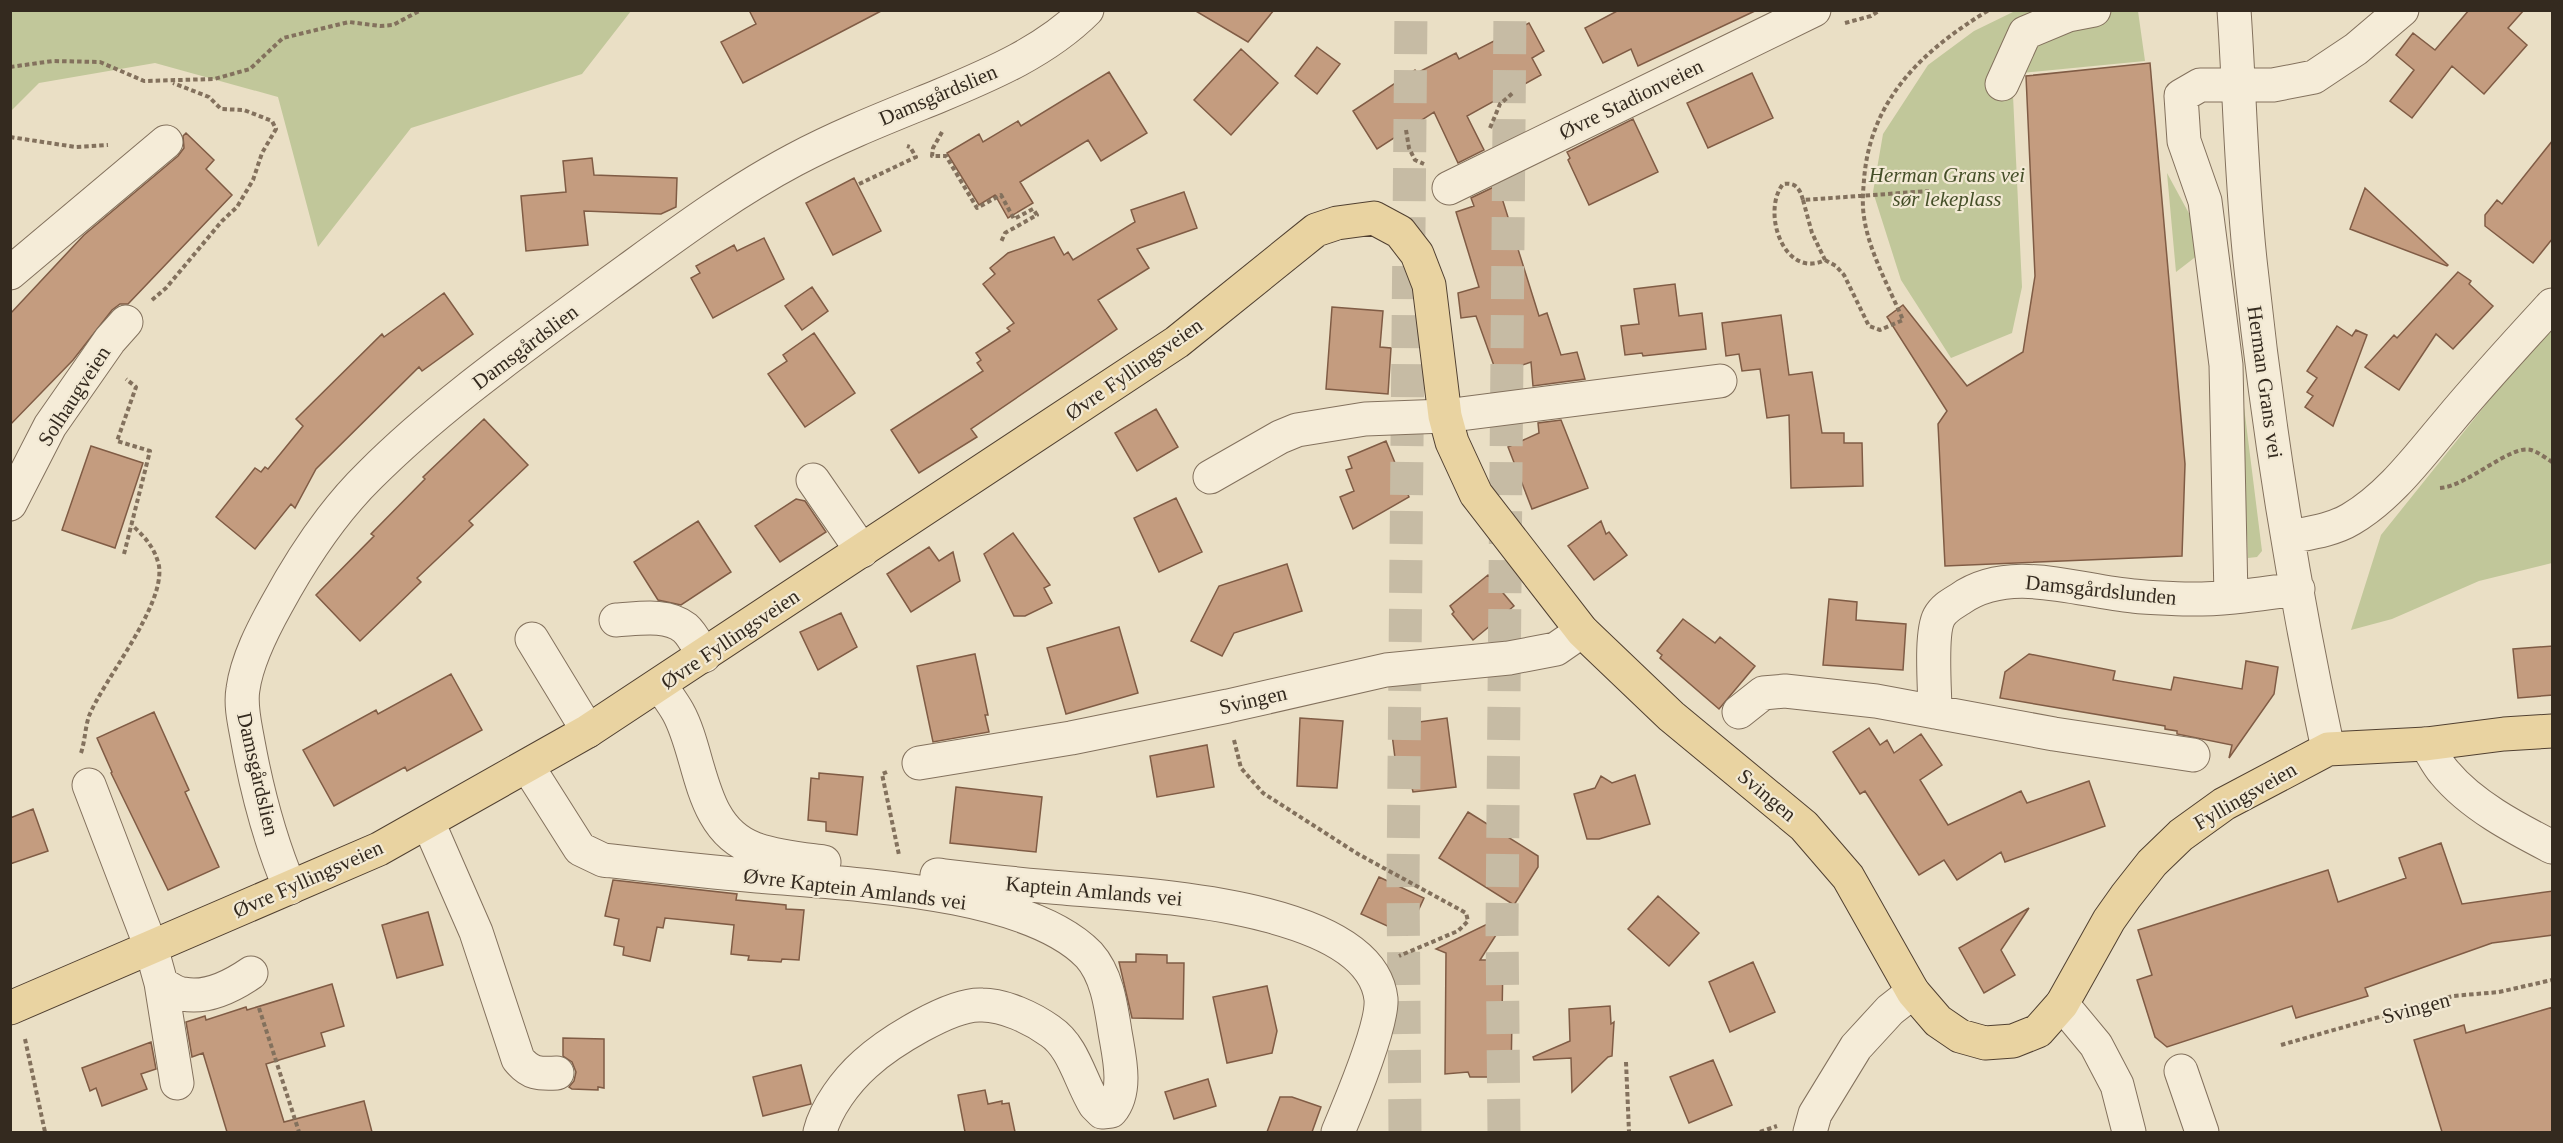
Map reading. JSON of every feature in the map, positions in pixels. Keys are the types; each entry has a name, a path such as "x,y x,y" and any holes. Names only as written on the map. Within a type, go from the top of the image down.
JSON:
{"main road":[{"name":"Øvre Fyllingsveien","path":"12,1003 151,947 379,849 528,767 660,685 1177,342 1316,230 1337,222 1374,218 1400,232"},
{"name":"Svingen","path":"1400,232 1417,254 1428,285 1445,416 1452,442 1476,494 1582,631 1671,716 1804,826 1848,877 1913,992"},
{"name":"Fyllingsveien","path":"1913,992 1938,1021 1960,1036 1985,1043 2013,1041 2038,1031 2062,1004 2114,912 2152,863 2181,834 2224,804 2328,749 2426,744 2504,734 2553,731"}],"street":[{"name":"Damsgårdslien","path":"290,888 278,860 254,776 243,719 242,694 246,674 268,620 299,564 368,477 422,428 518,350 716,207 793,160 852,132 973,82 1038,50 1088,10"},
{"name":"Øvre Stadionveien","path":"1449,188 1814,10"},
{"path":"2002,84 2025,33 2068,15 2094,10"},
{"name":"Herman Grans vei","path":"2234,10 2250,267 2271,432 2310,665 2328,749"},
{"path":"2231,597 2226,365 2205,201 2184,141 2181,96 2200,85 2273,85 2314,78 2356,49 2402,10"},
{"path":"10,273 166,142"},
{"path":"2289,537 2324,530 2350,520 2368,506 2405,471 2553,305"},
{"name":"Solhaugveien","path":"10,504 50,426 110,340 126,322"},
{"path":"1210,477 1280,437 1297,430 1365,419 1445,416 1720,381"},
{"path":"813,480 862,550"},
{"name":"Damsgårdslunden","path":"1935,712 1935,635 1938,618 1945,608 1975,588 2034,581 2133,596 2187,599 2231,597 2298,589"},
{"path":"616,620 648,618 672,621 685,628 704,656"},
{"name":"Svingen","path":"920,762 1071,738 1228,706 1386,670 1509,658 1557,649 1582,631"},
{"path":"532,639 588,731"},
{"name":"Kaptein Amlands vei","path":"660,685 679,713 703,790 725,828 753,849 794,858 1008,884 1182,898 1247,910 1316,931 1339,942 1356,955 1375,981 1381,999 1379,1017 1354,1093 1338,1132"},
{"path":"1738,712 1763,693 1785,691 1876,701 2054,734 2193,755"},
{"path":"2426,744 2444,772 2461,789 2478,802 2553,847"},
{"name":"Øvre Kaptein Amlands vei","path":"528,767 580,849 603,860 858,885 965,900 1014,913 1043,924 1070,939 1089,956 1099,969 1106,988 1119,1060 1119,1094 1117,1104 1111,1111 1102,1112 1095,1105 1063,1042 1050,1030 1000,1007 981,1004 965,1007 936,1018 865,1064 839,1093 822,1123 820,1132"},
{"path":"90,788 151,947 161,983 177,1083"},
{"path":"428,822 476,933 501,1014 518,1059 527,1070 538,1074 557,1073"},
{"path":"161,983 182,994 206,994 244,977"},
{"path":"1810,1132 1815,1114 1856,1047 1890,1010 1913,992"},
{"path":"2062,1004 2096,1045 2117,1084 2129,1132"},
{"path":"2181,1071 2202,1132"}],"path":[{"path":"10,67 53,61 100,62 144,81 214,79 250,69 284,38 349,22 380,26 393,25 421,10"},
{"path":"1845,23 1871,16 1880,10"},
{"path":"1825,260 1817,263 1801,263 1795,260 1783,246 1774,214 1783,184 1792,184 1800,189 1812,233 1825,260 1836,266 1844,275 1869,326 1881,330 1903,320 1869,240 1864,217 1865,162 1874,130 1894,91 1920,60 1962,27 1989,10"},
{"path":"126,322 166,288 222,220 237,207 253,180 262,153 276,129 272,121 244,110 221,109 209,97 170,82"},
{"path":"1487,136 1500,104 1514,92"},
{"path":"940,126 942,132 933,148 932,156 946,156 977,208 1001,195 1014,219 1033,209 1037,215 1005,233 1001,242"},
{"path":"1406,130 1409,148 1415,160 1428,164"},
{"path":"10,137 76,147 110,145"},
{"path":"859,184 916,157 910,147 901,144"},
{"path":"1803,200 1929,191"},
{"path":"119,386 125,378 136,387 117,441 150,451 124,554"},
{"path":"2405,471 2428,489 2448,487 2476,476 2516,450 2530,450 2553,462"},
{"path":"90,788 76,787 73,777 83,748 88,718 136,635 158,584 159,568 154,551 147,538 132,525"},
{"path":"1228,706 1235,752 1240,768 1263,793 1358,854 1466,913 1468,921 1458,931 1401,956"},
{"path":"887,772 882,774 899,856"},
{"path":"244,977 256,999 299,1132"},
{"name":"Svingen","path":"2281,1045 2453,996 2499,992 2553,980"},
{"path":"12,1003 45,1132"},
{"path":"1626,1062 1629,1132"}],"green space":[{"path":"11,10 631,11 582,74 411,128 318,247 278,97 155,63 39,83 11,111"},
{"name":"Herman Grans vei sør lekeplass","path":"2015,11 2138,11 2145,61 2012,74 2022,287 2012,333 1951,358 1901,280 1873,192 1883,134 1928,65 1974,31"},
{"path":"2167,173 2192,219 2198,255 2176,272"},
{"path":"2552,322 2552,563 2479,581 2392,619 2351,630 2381,535"},
{"path":"2241,383 2262,551 2257,557 2248,558"}],"building":[{"path":"749,10 883,10 743,83 721,42 756,24"},
{"path":"1194,10 1274,10 1248,42"},
{"path":"1619,10 1757,10 1638,66 1631,49 1603,63 1585,28"},
{"path":"2469,10 2524,10 2508,28 2527,45 2484,94 2452,66 2412,118 2390,101 2414,70 2396,55 2413,33 2435,50"},
{"path":"1529,23 1544,51 1532,58 1541,75 1467,116 1484,150 1458,163 1434,112 1377,149 1353,111 1415,70 1417,73 1456,53 1459,59"},
{"path":"1317,47 1340,64 1317,94 1295,76"},
{"path":"1241,49 1278,83 1231,135 1194,100"},
{"path":"2150,63 2185,464 2182,556 1945,566 1938,424 1947,411 1887,317 1903,305 1967,386 2023,352 2035,276 2026,76"},
{"path":"1109,72 1147,133 1101,161 1088,140 1020,182 1033,203 1008,218 995,195 979,205 947,153 979,134 983,142 1018,121 1021,126"},
{"path":"1752,73 1773,118 1708,148 1687,103"},
{"path":"1633,119 1658,172 1589,205 1568,160 1570,158 1567,152"},
{"path":"186,133 214,160 206,169 232,195 128,304 120,304 112,310 73,360 10,425 10,314 84,235 178,156 184,148 183,136"},
{"path":"2553,140 2553,238 2533,263 2485,226 2485,215 2497,200 2502,204"},
{"path":"592,158 594,175 677,178 676,207 661,214 584,211 588,245 526,251 521,196 566,192 563,161"},
{"path":"854,178 881,231 833,255 806,203"},
{"path":"1500,184 1505,193 1501,195 1539,316 1547,313 1561,355 1577,352 1585,379 1533,386 1531,362 1497,374 1476,316 1461,318 1458,293 1479,287 1456,212 1474,206 1471,198"},
{"path":"2365,188 2448,265 2350,229"},
{"path":"1184,192 1197,228 1137,249 1149,268 1098,300 1117,329 971,429 977,437 919,473 891,430 983,371 977,363 981,360 976,353 1010,331 1007,328 1014,323 983,284 995,274 990,268 1008,253 1054,237 1064,255 1068,252 1073,260 1135,222 1131,210"},
{"path":"764,238 784,279 713,318 691,278 700,273 696,266 734,245 737,251"},
{"path":"2458,272 2471,281 2469,284 2493,306 2453,349 2436,334 2399,390 2365,367 2394,335 2397,338"},
{"path":"1675,284 1679,316 1702,313 1706,349 1643,356 1642,353 1625,355 1621,326 1639,324 1634,289"},
{"path":"812,287 828,311 802,330 785,306"},
{"path":"444,293 473,334 422,371 419,367 316,469 295,508 291,504 255,549 216,517 255,468 261,472 265,467 268,469 303,426 296,419 382,334 384,337"},
{"path":"1332,307 1383,311 1380,347 1391,348 1388,394 1326,389"},
{"path":"1781,315 1789,375 1812,372 1822,433 1844,433 1844,443 1862,443 1863,486 1791,488 1789,415 1767,418 1760,369 1742,371 1739,354 1726,356 1722,323"},
{"path":"2337,326 2352,336 2356,330 2367,335 2333,426 2305,407 2313,396 2307,392 2317,378 2307,371"},
{"path":"814,333 855,393 805,427 768,374 787,361 783,355"},
{"path":"1156,409 1178,447 1137,471 1115,433"},
{"path":"484,419 528,465 469,521 473,525 417,578 421,582 360,641 316,595 374,536 371,534 425,479 423,477"},
{"path":"1561,420 1588,488 1532,509 1508,447 1539,433 1538,423"},
{"path":"1386,441 1409,497 1353,529 1340,497 1354,491 1346,470 1352,468 1348,457"},
{"path":"91,446 143,463 115,548 62,530"},
{"path":"1176,498 1202,552 1159,572 1134,518"},
{"path":"796,499 805,501 826,532 780,562 755,526"},
{"path":"698,521 731,572 681,605 658,600 634,562"},
{"path":"1601,521 1606,534 1609,532 1627,555 1594,580 1568,546"},
{"path":"1013,533 1050,585 1044,588 1052,603 1025,616 1014,616 984,554"},
{"path":"929,547 939,561 953,552 960,581 911,612 887,574"},
{"path":"1287,564 1302,611 1234,633 1222,656 1191,641 1219,586"},
{"path":"1488,575 1514,606 1473,640 1452,614 1454,612 1450,606"},
{"path":"1829,599 1857,602 1856,620 1906,624 1903,670 1823,665"},
{"path":"841,613 857,647 818,670 800,632"},
{"path":"1683,619 1715,643 1720,637 1755,666 1719,709 1660,658 1662,655 1657,651"},
{"path":"1119,627 1138,693 1066,714 1047,648"},
{"path":"2553,646 2553,695 2518,698 2513,649"},
{"path":"975,654 988,715 985,715 989,732 933,742 917,666"},
{"path":"2029,654 2115,671 2113,680 2171,690 2174,677 2242,689 2246,661 2278,667 2274,694 2229,758 2232,745 2177,734 2177,731 2165,729 2165,726 2000,698 2005,672"},
{"path":"451,674 482,730 407,771 405,767 334,806 303,750 376,710 378,714"},
{"path":"154,712 189,790 185,792 219,867 168,890 111,773 97,738"},
{"path":"1300,718 1343,721 1337,788 1297,786"},
{"path":"1447,718 1456,787 1413,792 1407,765 1396,766 1391,726"},
{"path":"1869,728 1880,745 1887,740 1894,753 1921,734 1942,765 1920,780 1948,825 2021,791 2027,803 2089,781 2105,826 2005,862 2001,852 1957,880 1944,860 1919,875 1865,791 1860,794 1833,752"},
{"path":"1207,745 1214,787 1157,797 1150,756"},
{"path":"819,773 863,777 857,835 826,831 826,822 808,820 811,778 819,779"},
{"path":"1635,775 1650,824 1599,839 1587,839 1574,794 1595,788 1601,776 1612,783"},
{"path":"956,787 1042,797 1036,852 950,843"},
{"path":"33,809 48,851 10,864 10,818"},
{"path":"1468,812 1538,856 1538,867 1514,905 1439,858"},
{"path":"2441,843 2462,904 2553,891 2553,935 2492,943 2365,988 2368,996 2296,1018 2292,1006 2167,1047 2155,1037 2137,980 2152,975 2138,930 2328,870 2338,902 2406,878 2399,858"},
{"path":"1379,877 1424,898 1407,935 1361,914"},
{"path":"613,880 737,894 736,900 786,905 786,909 804,910 799,960 782,959 781,962 748,960 749,956 731,954 734,925 665,918 663,928 657,927 650,961 623,955 624,947 614,945 619,919 605,916"},
{"path":"1658,896 1699,933 1669,966 1628,929"},
{"path":"2029,908 2001,950 2015,975 1984,993 1959,948"},
{"path":"428,912 443,965 397,978 382,925"},
{"path":"1510,913 1480,960 1503,960 1502,1016 1512,1016 1511,1077 1470,1077 1468,1072 1445,1074 1446,953 1436,949"},
{"path":"1136,954 1167,955 1167,963 1184,963 1183,1019 1132,1018 1119,962 1136,962"},
{"path":"1753,962 1775,1012 1730,1032 1709,982"},
{"path":"332,984 344,1026 321,1033 325,1046 266,1064 284,1122 364,1101 372,1132 227,1132 203,1053 192,1057 186,1022 205,1016 206,1020 246,1007 247,1010"},
{"path":"1267,986 1277,1031 1272,1053 1227,1063 1213,997"},
{"path":"1610,1006 1611,1024 1614,1022 1612,1056 1608,1057 1572,1092 1571,1058 1534,1060 1533,1057 1570,1041 1569,1009"},
{"path":"2553,1007 2553,1132 2442,1132 2414,1040 2464,1025 2466,1033"},
{"path":"563,1038 604,1039 604,1088 598,1087 598,1090 569,1087 574,1081 576,1072 572,1062 563,1056"},
{"path":"151,1042 156,1069 141,1074 147,1089 102,1106 96,1088 90,1091 82,1068"},
{"path":"1713,1060 1732,1105 1689,1123 1670,1077"},
{"path":"801,1065 811,1104 763,1116 753,1077"},
{"path":"1208,1079 1216,1106 1174,1119 1165,1092"},
{"path":"985,1090 988,1104 1002,1101 1002,1104 1009,1103 1015,1132 965,1132 958,1095"},
{"path":"1280,1097 1292,1097 1321,1107 1312,1132 1267,1132"}],"tunnel":[{"path":"1405,1132 1403,882 1411,10"},
{"path":"1504,1132 1502,928 1510,10"}]}
